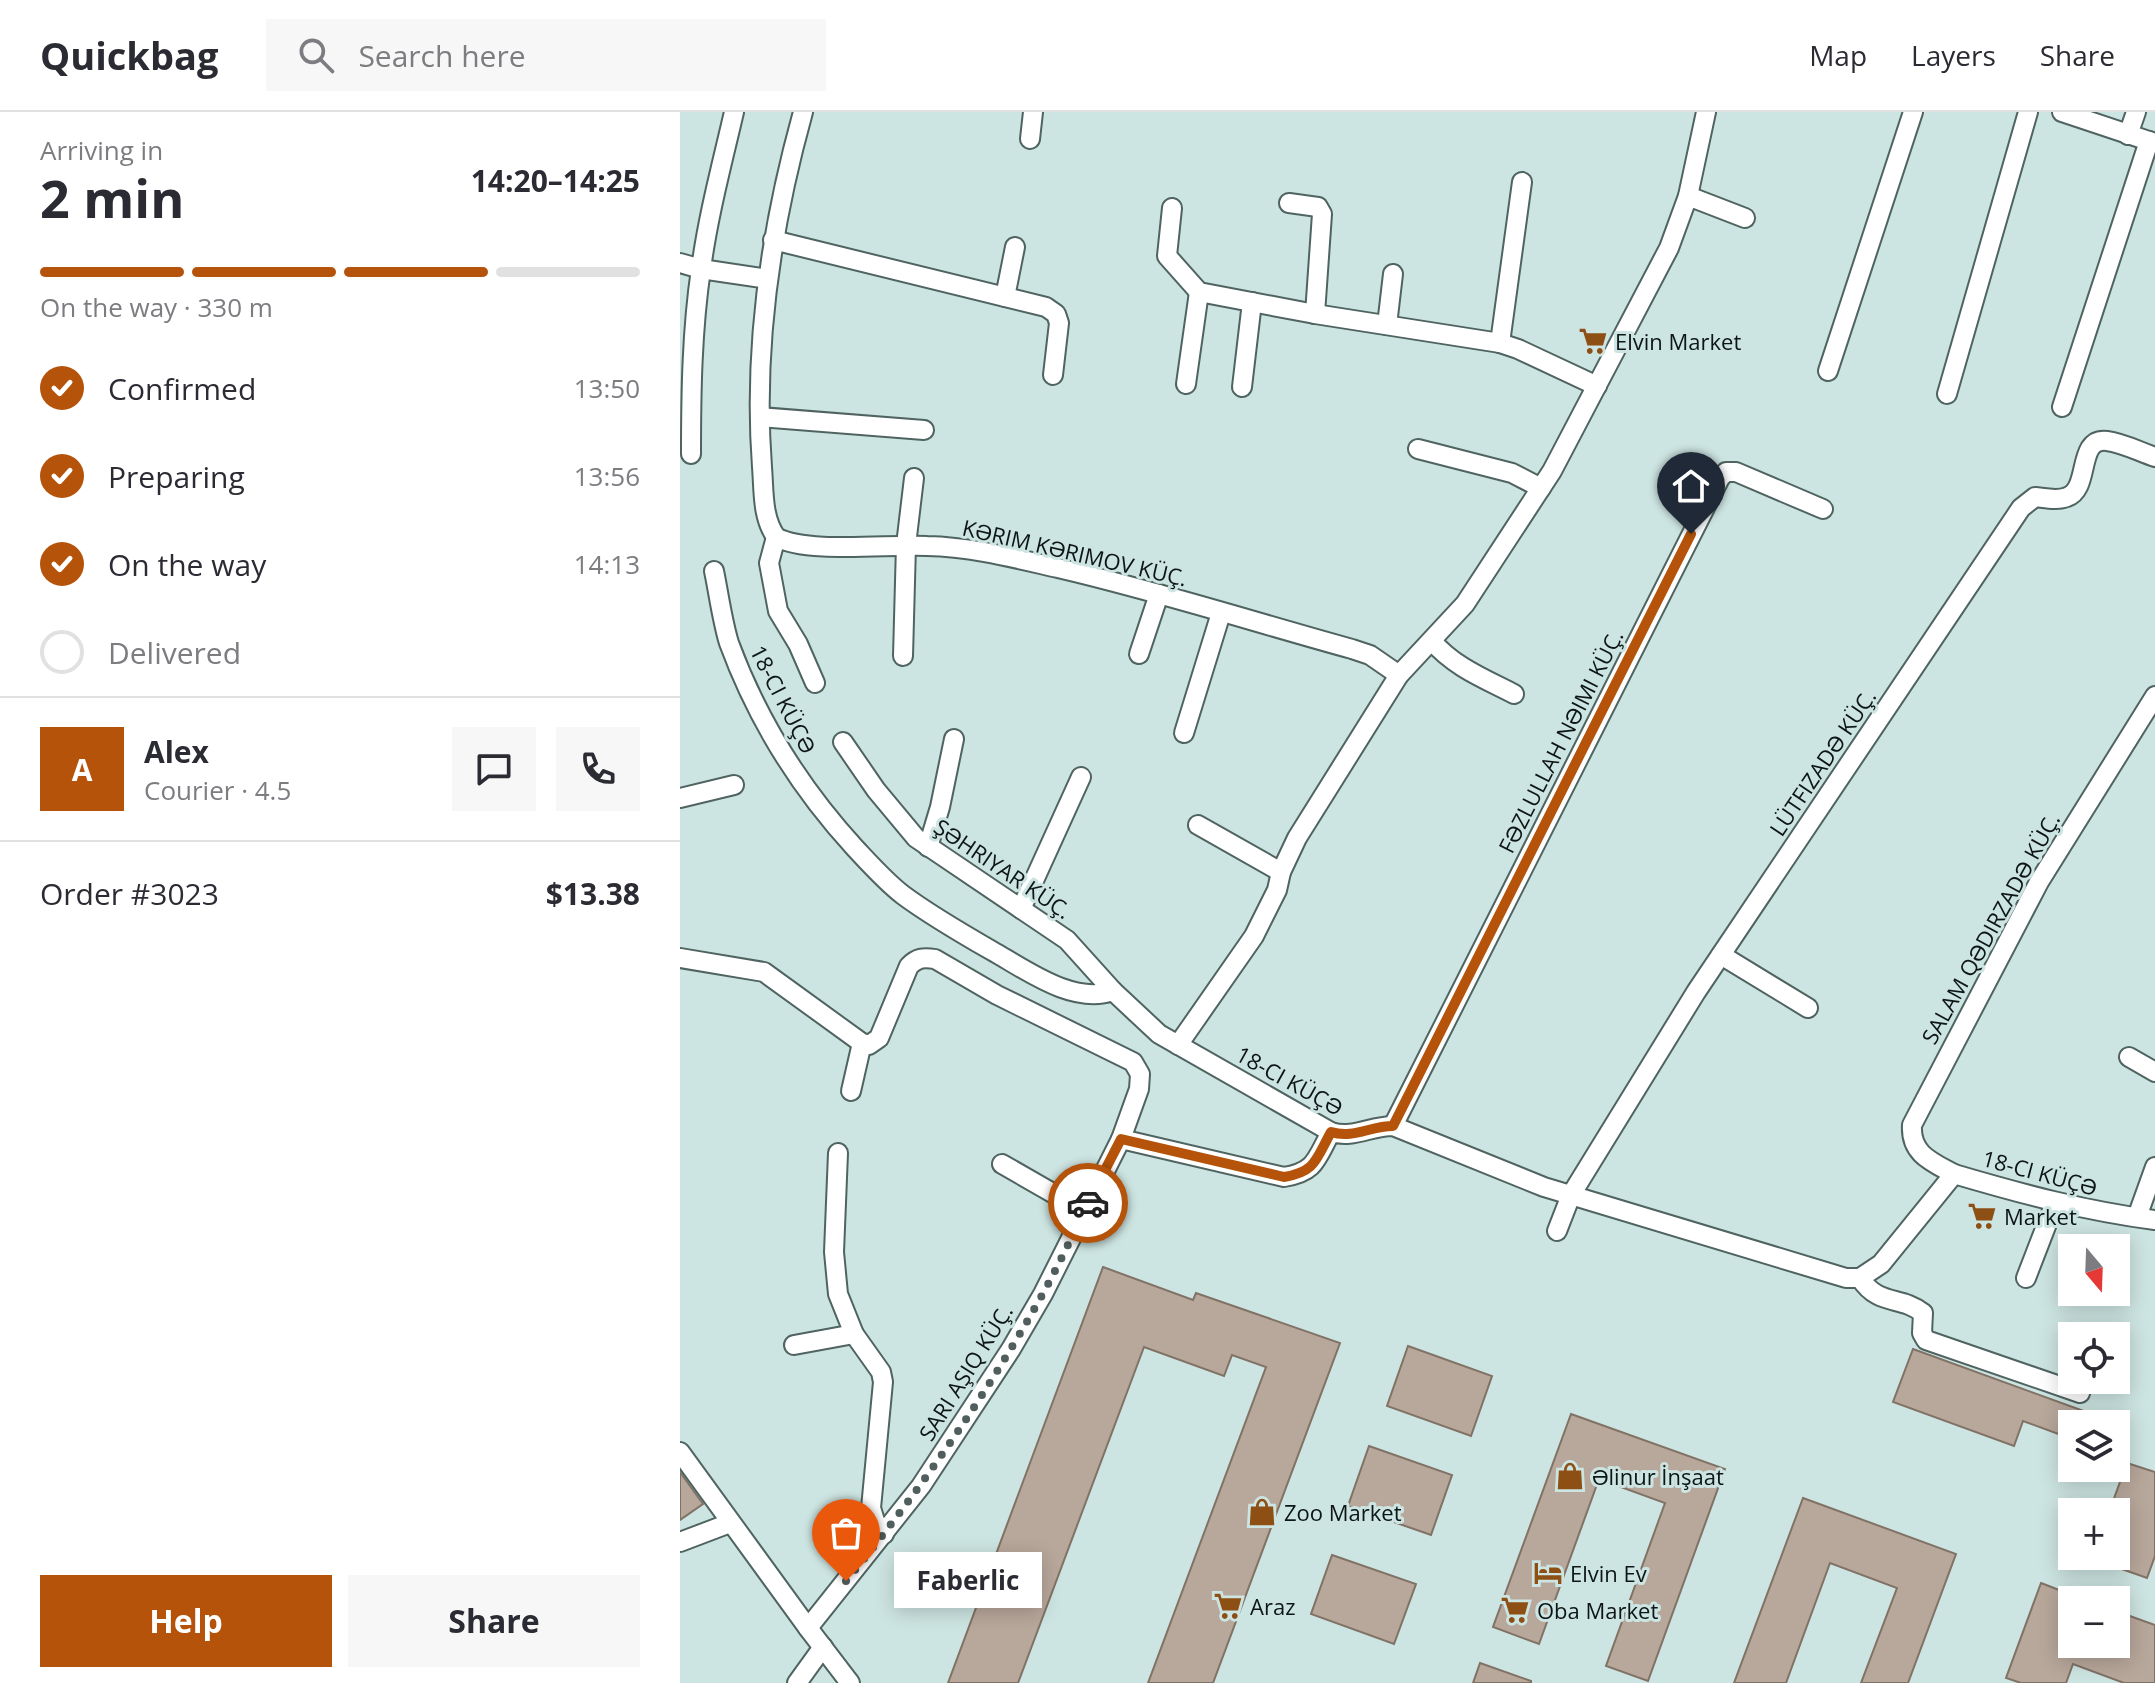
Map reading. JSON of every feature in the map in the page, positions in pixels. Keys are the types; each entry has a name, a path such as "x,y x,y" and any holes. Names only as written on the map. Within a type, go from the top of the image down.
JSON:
{"street":[{"path":"691,454 691,382 701,269 713,199 734,112"},
{"path":"803,112 773,240 760,417 766,516 776,537 769,563 778,611 783,624 798,644 815,683"},
{"path":"1030,139 1033,112"},
{"path":"1178,1045 1254,936 1277,890 1281,872 1297,838 1399,675 1465,604 1541,488 1669,248 1688,196 1706,112"},
{"path":"1828,371 1913,112"},
{"path":"1947,394 2028,112"},
{"path":"2062,112 2152,142 2062,407"},
{"path":"2128,135 2136,112"},
{"path":"1500,343 1522,182"},
{"path":"1688,196 1745,218"},
{"path":"1289,203 1318,207 1322,214 1315,314"},
{"path":"1172,208 1167,256 1199,292 1500,343 1597,386"},
{"path":"773,240 1046,307 1056,314 1059,323 1053,375"},
{"path":"1005,297 1015,247"},
{"path":"680,263 768,279"},
{"path":"1387,325 1393,274"},
{"path":"1186,384 1199,292"},
{"path":"1242,387 1252,302"},
{"path":"760,417 924,430"},
{"name":"LÜTFIZADƏ KÜÇ.","path":"1557,1231 1571,1195 1721,955 2021,508 2035,497 2063,499 2071,496 2078,489 2089,449 2094,443 2105,441 2155,457"},
{"path":"1418,449 1512,473 1541,488"},
{"name":"FƏZLULLAH NƏIMI KÜÇ.","path":"1393,1126 1720,478 1726,472 1736,472 1823,509"},
{"path":"903,656 906,545 914,478"},
{"name":"KƏRIM KƏRIMOV KÜÇ.","path":"776,537 800,546 906,545 959,547 990,553 1159,594 1352,649 1370,655 1399,675"},
{"name":"18-CI KÜÇƏ","path":"714,571 729,641 759,712 792,769 833,824 901,893 952,928 1049,984 1067,990 1104,994 1113,991 1159,1034 1331,1132 1343,1136 1393,1126"},
{"path":"1139,654 1159,594"},
{"path":"1184,733 1221,613"},
{"path":"1432,641 1457,664 1514,694"},
{"name":"SALAM QƏDIRZADƏ KÜÇ.","path":"1954,1174 1925,1159 1916,1150 1911,1136 1912,1125 2039,882 2155,696"},
{"path":"928,847 954,739"},
{"name":"ŞƏHRIYAR KÜÇ.","path":"843,742 902,824 928,847 1067,940 1113,991"},
{"path":"1021,909 1081,777"},
{"path":"680,798 734,785"},
{"path":"1198,825 1281,872"},
{"path":"1721,955 1808,1008"},
{"path":"680,958 764,972 869,1045 879,1038 909,966 924,957 935,959 997,995 1133,1062 1140,1074 1139,1089 1121,1139 1043,1294 1011,1349 921,1486 808,1628"},
{"path":"851,1091 862,1043"},
{"path":"2129,1057 2155,1072"},
{"path":"1393,1126 1544,1187 1846,1278 1860,1278 1875,1295 1917,1308 1923,1313 1922,1333 1926,1340 2058,1385"},
{"path":"1121,1139 1284,1177 1304,1173 1311,1168 1331,1132"},
{"path":"838,1153 834,1268 838,1294 854,1334 881,1372 883,1382 871,1508 884,1534"},
{"path":"1002,1164 1084,1211"},
{"path":"2146,1218 2155,1167"},
{"name":"18-CI KÜÇƏ","path":"1860,1278 1881,1264 1954,1174 2055,1203 2109,1215 2146,1218"},
{"path":"2026,1278 2055,1203"},
{"path":"794,1345 854,1334"},
{"path":"680,1452 850,1683"},
{"path":"680,1542 730,1523"},
{"path":"797,1683 823,1647"}],"building":[{"path":"1103,1267 1193,1300 1196,1293 1340,1343 1213,1683 1148,1683 1266,1367 1232,1355 1224,1376 1144,1347 1018,1683 948,1683"},
{"path":"1408,1346 1492,1376 1471,1436 1387,1406"},
{"path":"1913,1349 2081,1410 2058,1410 2058,1434 2023,1421 2014,1446 1893,1402"},
{"path":"1571,1414 1725,1469 1648,1681 1606,1666 1665,1503 1599,1479 1539,1644 1493,1627"},
{"path":"1369,1446 1452,1475 1431,1535 1348,1506"},
{"path":"2130,1464 2155,1472 2155,1556 2147,1578 2124,1570 2130,1570 2130,1498 2114,1498 2120,1482 2130,1482"},
{"path":"680,1472 703,1504 680,1520"},
{"path":"1803,1498 1956,1554 1908,1683 1861,1683 1897,1588 1830,1563 1786,1683 1734,1683"},
{"path":"1332,1555 1416,1584 1394,1644 1311,1614"},
{"path":"2041,1583 2058,1590 2058,1658 2130,1658 2130,1616 2155,1625 2155,1683 2124,1683 2073,1664 2066,1683 2021,1683 2006,1678"},
{"path":"1480,1663 1531,1681 1531,1683 1473,1683"}],"way so far":[{"path":"846,1581 921,1486 1011,1349 1043,1294 1088,1203"}],"place":[{"name":"Elvin Market","path":"1593,341"},
{"name":"Market","path":"1982,1216"},
{"name":"Əlinur İnşaat","path":"1570,1476"},
{"name":"Zoo Market","path":"1262,1512"},
{"name":"Elvin Ev","path":"1548,1573"},
{"name":"Faberlic","path":"846,1581"},
{"name":"Araz","path":"1228,1606"},
{"name":"Oba Market","path":"1515,1610"}],"route":[{"path":"1088,1203 1121,1139 1273,1177 1284,1177 1304,1173 1311,1168 1331,1132 1343,1136 1393,1126 1691,534"}]}
